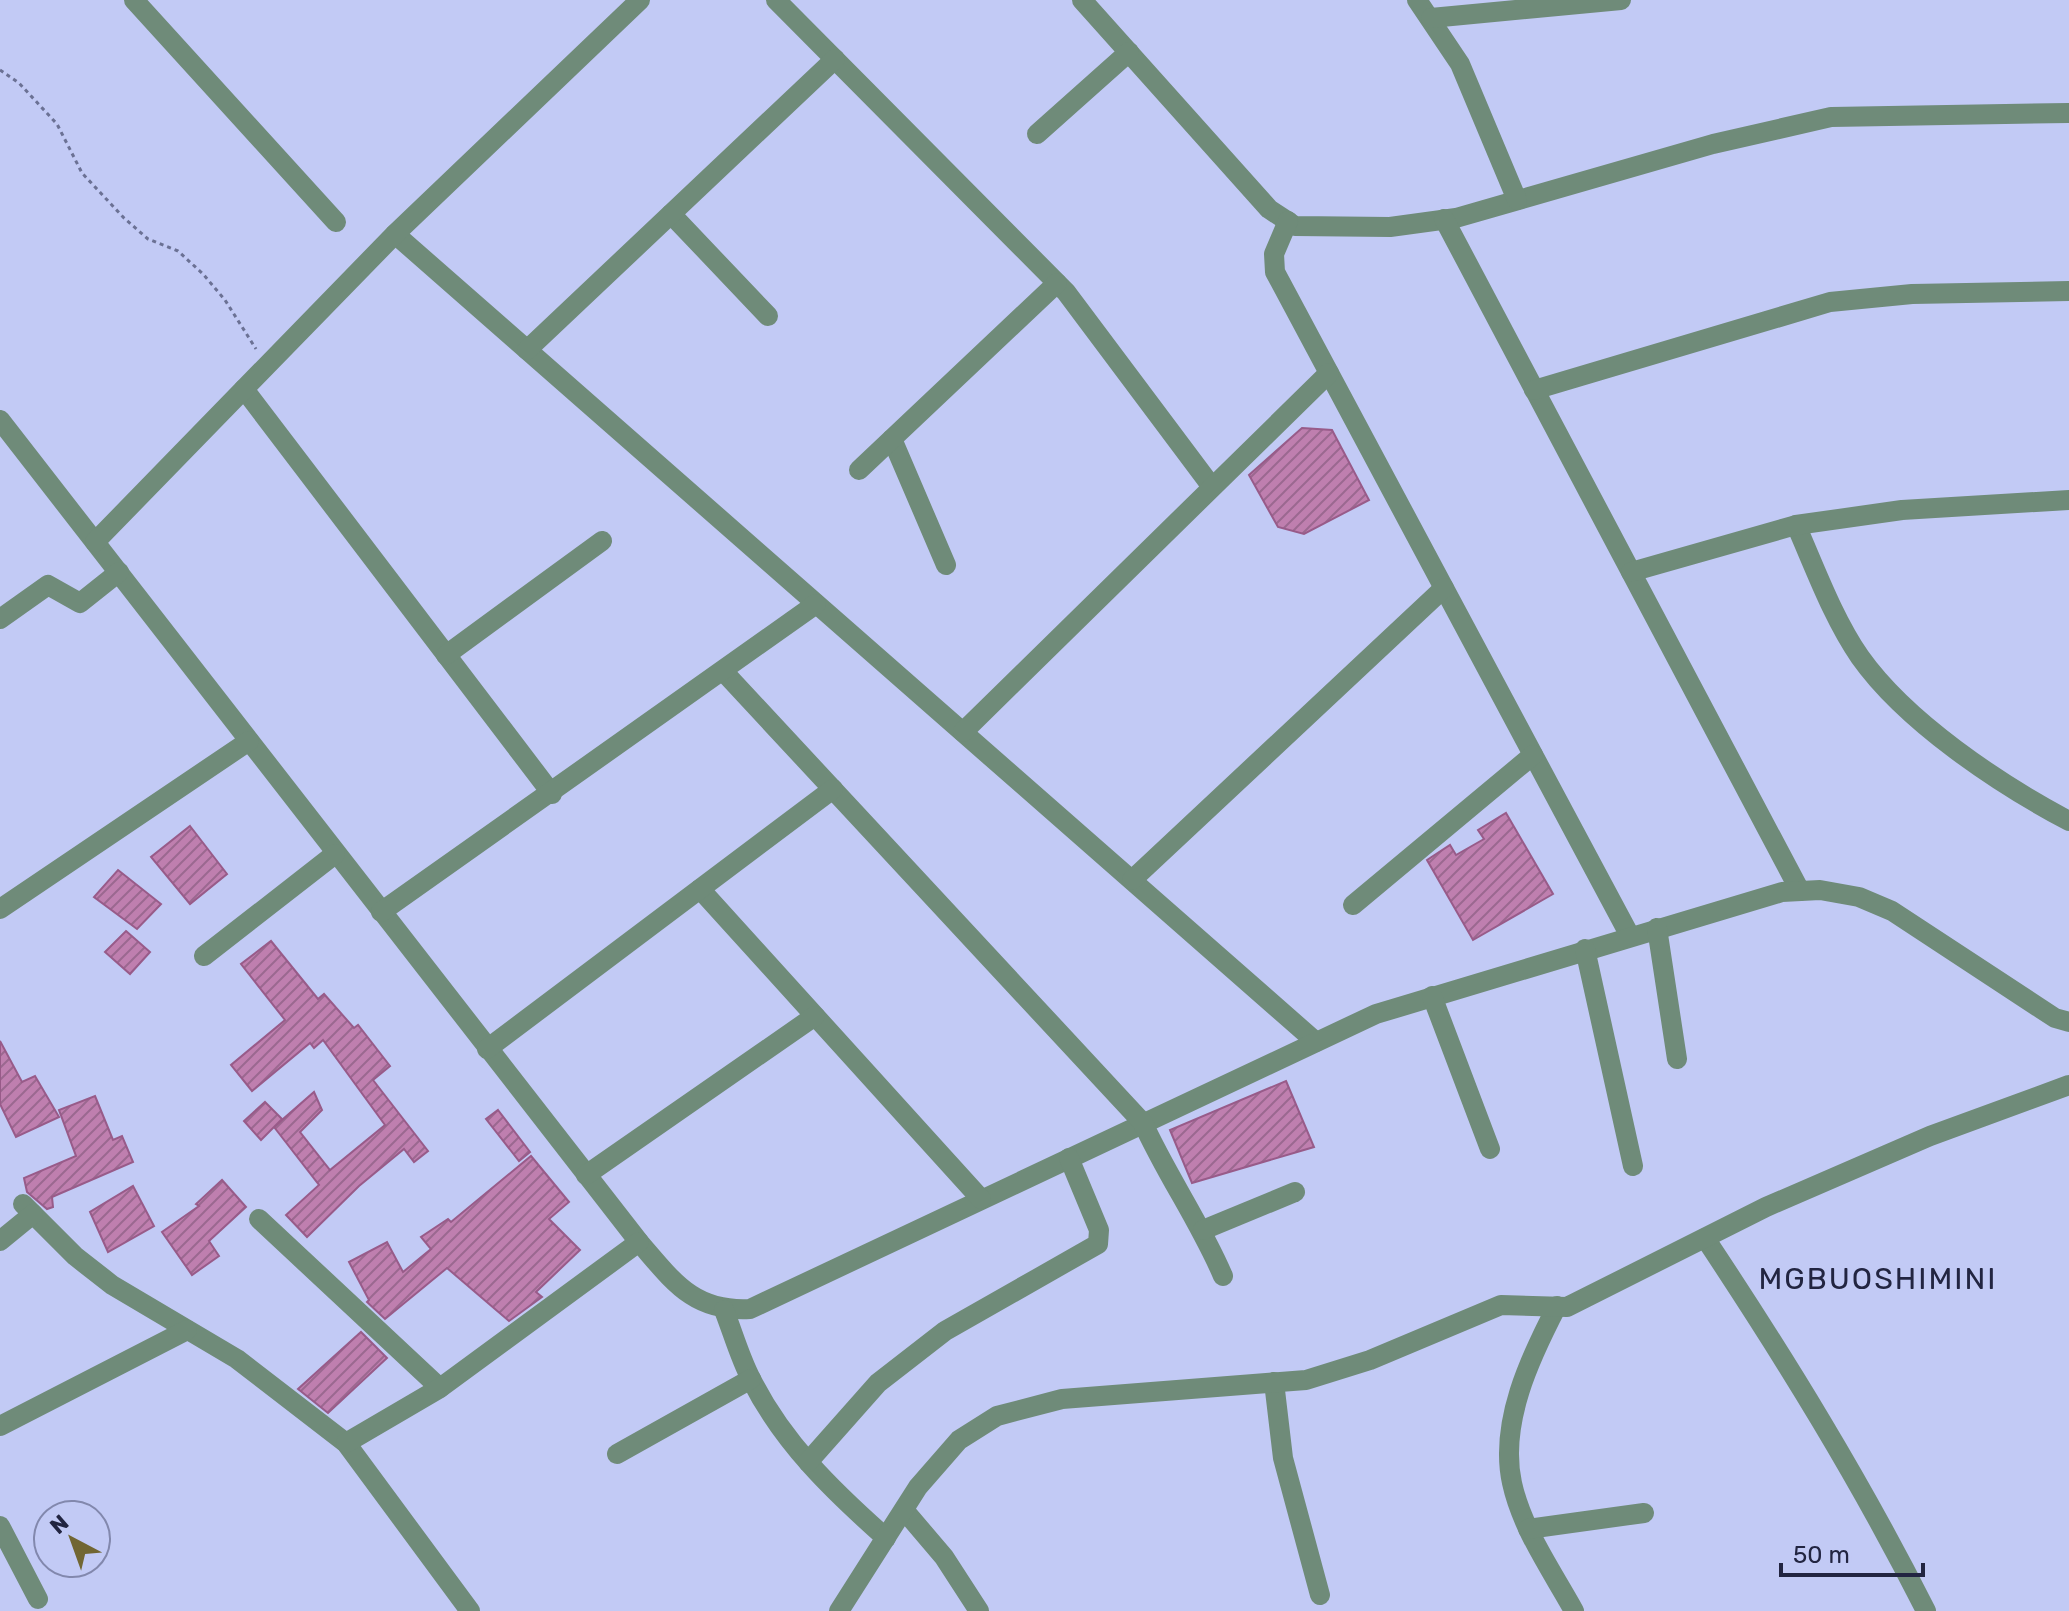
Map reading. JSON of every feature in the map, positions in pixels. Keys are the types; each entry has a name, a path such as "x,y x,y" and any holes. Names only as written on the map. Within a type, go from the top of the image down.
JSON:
{"street":[{"path":"134,0 336,222"},
{"path":"95,542 395,234 640,0"},
{"path":"776,0 1057,283 1212,487"},
{"path":"1082,0 1269,209 1295,226 1335,229 1390,227 1444,219 1713,144 1831,117 2069,113"},
{"path":"1417,0 1460,64 1482,109 1517,200"},
{"path":"1431,18 1621,0"},
{"path":"1037,134 1129,52"},
{"path":"527,350 835,59"},
{"path":"671,214 768,316"},
{"path":"1444,219 1800,891"},
{"path":"1288,221 1274,254 1275,272 1630,936"},
{"path":"395,234 1316,1042"},
{"path":"859,470 1057,283"},
{"path":"1534,390 1830,302 1912,294 2069,291"},
{"path":"963,732 1329,373"},
{"path":"244,389 552,794"},
{"path":"0,420 8,447 119,572 639,1242 675,1284 695,1299 724,1310 750,1309 1376,1014 1782,892 1820,890 1859,897 1892,911 2055,1018 2069,1022"},
{"path":"892,439 946,565"},
{"path":"1631,572 1796,525 1902,510 2069,500"},
{"path":"1796,525 1860,657 1921,722 2012,791 2069,821"},
{"path":"446,655 602,541"},
{"path":"0,619 48,585 80,603 119,572"},
{"path":"1132,880 1444,588"},
{"path":"381,912 552,794 816,604"},
{"path":"723,671 1143,1123 1164,1166 1203,1230 1223,1276"},
{"path":"0,909 249,741"},
{"path":"1353,905 1533,755"},
{"path":"487,1049 833,789"},
{"path":"204,956 335,854"},
{"path":"700,889 981,1199"},
{"path":"1657,928 1677,1059"},
{"path":"1585,949 1633,1166"},
{"path":"1432,996 1490,1149"},
{"path":"586,1175 815,1016"},
{"path":"839,1611 904,1510 959,1440 997,1416 1062,1399 1306,1380 1370,1360 1501,1305 1557,1306 1584,1301 1766,1207 1930,1136 2069,1085"},
{"path":"808,1462 878,1383 945,1331 1098,1244 1099,1230 1069,1158"},
{"path":"1203,1230 1295,1192"},
{"path":"0,1241 28,1209 112,1285 237,1359 346,1443 470,1611"},
{"path":"259,1219 440,1388"},
{"path":"1705,1238 1787,1361 1851,1468 1926,1611"},
{"path":"346,1443 440,1388 639,1242"},
{"path":"1557,1306 1531,1355 1508,1448 1512,1484 1528,1529 1574,1611"},
{"path":"724,1310 751,1379 787,1438 831,1489 886,1538"},
{"path":"0,1426 187,1330"},
{"path":"617,1454 751,1379"},
{"path":"1274,1382 1283,1458 1320,1595"},
{"path":"904,1510 944,1557 979,1611"},
{"path":"1528,1529 1644,1513"},
{"path":"0,1526 38,1599"}],"path":[{"path":"0,70 19,83 57,124 82,173 124,218 148,239 178,251 203,274 225,300 267,365"}],"building":[{"path":"1302,428 1332,430 1369,500 1304,534 1278,527 1249,475"},
{"path":"1506,813 1553,894 1473,940 1427,860 1450,845 1456,855 1484,839 1478,830"},
{"path":"190,826 227,874 190,904 151,857"},
{"path":"118,870 161,904 137,929 94,897"},
{"path":"126,931 150,952 130,974 105,952"},
{"path":"271,941 318,999 324,994 354,1028 358,1025 390,1066 373,1080 428,1151 414,1162 404,1149 359,1186 307,1237 286,1215 319,1185 274,1127 314,1092 322,1110 300,1132 330,1170 385,1125 323,1040 314,1048 310,1043 252,1091 231,1065 285,1020 241,964"},
{"path":"0,1041 22,1082 35,1076 59,1117 16,1137 0,1104"},
{"path":"1286,1081 1314,1147 1192,1183 1170,1130"},
{"path":"95,1096 113,1140 122,1136 133,1162 52,1197 53,1207 47,1209 27,1192 24,1178 76,1156 59,1110"},
{"path":"265,1102 282,1119 261,1140 244,1121"},
{"path":"498,1110 530,1152 519,1161 486,1119"},
{"path":"531,1156 569,1202 549,1219 580,1250 536,1292 542,1297 509,1321 447,1268 385,1319 367,1302 369,1300 349,1262 387,1242 403,1272 431,1249 421,1237 448,1219 451,1222"},
{"path":"222,1180 246,1207 209,1241 219,1256 192,1275 162,1232 199,1206 196,1204"},
{"path":"133,1186 154,1226 108,1252 90,1212"},
{"path":"361,1332 387,1358 328,1413 298,1389"}],"district":[{"name":"MGBUOSHIMINI","path":"1878,1279"}]}
